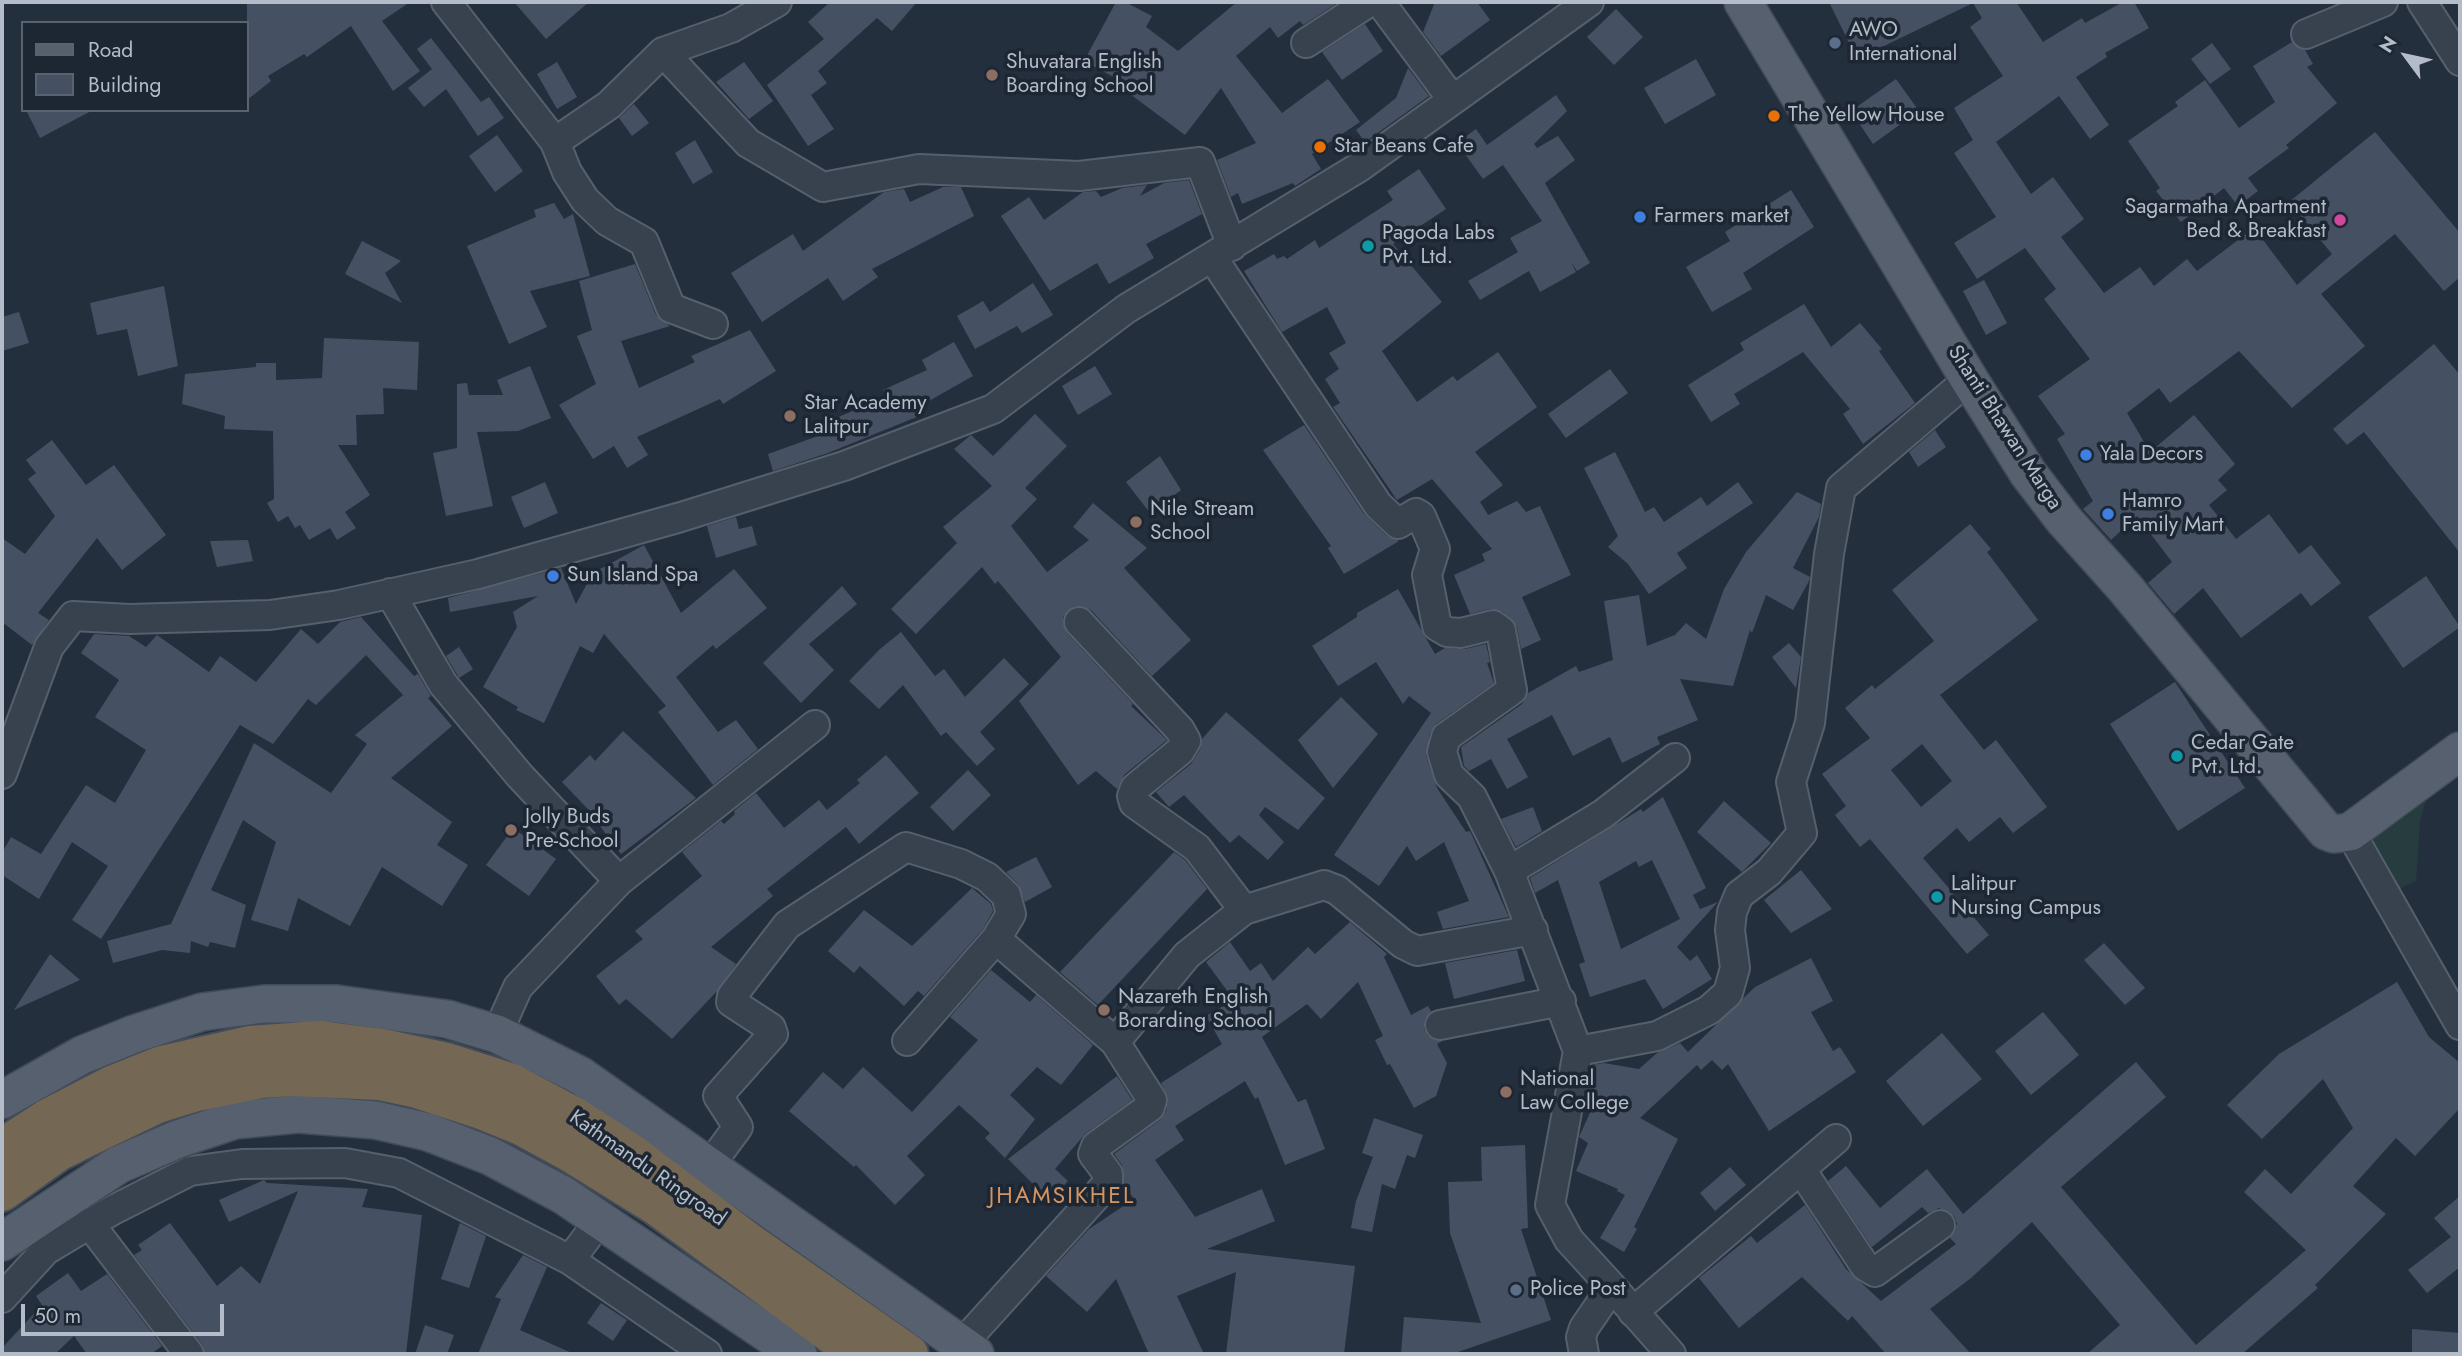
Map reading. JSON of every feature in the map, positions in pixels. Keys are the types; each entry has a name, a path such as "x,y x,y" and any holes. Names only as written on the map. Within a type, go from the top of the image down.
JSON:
{"highway":[{"name":"Kathmandu Ringroad","path":"2,1148 46,1119 112,1085 162,1065 250,1045 320,1040 383,1048 447,1062 510,1082 575,1116 631,1153 746,1240 909,1354"},
{"name":"Kathmandu Ringroad","path":"2,1192 58,1152 121,1119 192,1093 241,1082 292,1077 380,1081 417,1089 481,1110 523,1127 569,1152 655,1205 858,1354"}],"main road":[{"name":"Shanti Bhawan Marga","path":"1743,2 1969,379 2028,472 2064,520 2124,587 2326,831 2334,834 2350,832"},
{"path":"2350,832 2460,751"},
{"path":"2,1100 95,1049 202,1012 264,1004 337,1004 447,1019 497,1034 581,1076 968,1349"},
{"path":"2,1242 73,1193 130,1159 235,1120 298,1114 374,1120 428,1132 490,1157 600,1220 798,1354"}],"street":[{"path":"446,2 555,142 568,172 585,200 607,221 644,242 671,308 713,324"},
{"path":"555,142 609,105 663,52 731,28 777,2"},
{"path":"1306,43 1369,2"},
{"path":"1380,2 1452,99"},
{"path":"2,774 49,647 73,616 130,619 270,615 339,605 478,573 681,517 844,466 993,409 1126,309 1361,166 1589,2"},
{"path":"2306,34 2384,2"},
{"path":"2422,2 2460,61"},
{"path":"663,52 748,143 823,187 919,169 1079,176 1200,162 1222,251 1378,505 1398,524 1416,513 1421,516 1435,549 1427,575 1437,626 1447,632 1461,632 1493,625 1501,631 1512,690 1446,737 1442,752 1449,775 1472,797 1509,870 1578,1051 1550,1205 1569,1240 1671,1354"},
{"path":"1578,1051 1657,1036 1709,1010 1728,993 1735,968 1730,930 1732,912 1739,895 1769,872 1802,833 1791,782 1811,723 1829,554 1841,488 1969,379"},
{"path":"390,593 443,684 520,776 619,881"},
{"path":"1079,622 1180,730 1186,741 1180,751 1135,788 1132,796 1134,803 1197,848 1244,910"},
{"path":"497,1034 519,987 619,881 815,725"},
{"path":"1509,870 1603,814 1675,758"},
{"path":"2350,832 2460,1025"},
{"path":"710,1165 738,1127 718,1096 773,1034 771,1028 731,1002 732,996 787,925 906,847 961,864 987,877 1006,895 1012,914 996,939 907,1041"},
{"path":"1115,1042 1187,955 1244,910 1324,886 1337,890 1411,949 1458,944 1533,930"},
{"path":"968,1349 1108,1183 1108,1174 1093,1154 1096,1146 1150,1107 1152,1100 1115,1042 996,939"},
{"path":"1440,1025 1561,1001"},
{"path":"1633,1312 1802,1171 1836,1139"},
{"path":"2,1298 46,1250 89,1223 190,1171 242,1164 345,1163 399,1173 570,1260 707,1354"},
{"path":"1802,1171 1865,1266 1875,1272 1940,1226"},
{"path":"570,1260 600,1220"},
{"path":"89,1223 180,1351"},
{"path":"1584,1354 1581,1337 1584,1328 1612,1287"}],"green space":[{"path":"2431,782 2420,822 2416,881 2395,891 2368,834"}],"building":[{"path":"247,2 410,2 382,21 420,71 393,91 351,26 307,57 304,54 268,76 271,81 248,99"},
{"path":"514,2 589,2 546,39"},
{"path":"830,2 917,2 892,31 877,18 818,71 827,83 811,95 834,129 808,146 767,85 824,39 808,22"},
{"path":"1116,2 1125,2 1152,16 1146,27 1178,51 1237,2 1339,2 1303,25 1300,21 1278,38 1270,27 1236,56 1282,113 1328,79 1360,122 1312,154 1321,169 1295,186 1293,183 1242,204 1238,193 1231,197 1217,160 1256,143 1221,88 1185,135 1130,94 1134,88 1084,61"},
{"path":"1435,2 1477,2 1490,20 1441,56 1423,32"},
{"path":"1829,2 2016,2 2043,42 2082,18 2085,23 2123,2 2134,2 2149,28 2105,53 2107,57 2076,77 2109,125 2090,139 2059,96 1996,142 2031,194 2053,177 2084,219 2061,237 2104,293 2140,267 2154,286 2187,259 2197,271 2254,228 2297,285 2332,254 2289,202 2375,132 2460,233 2460,277 2444,291 2395,234 2321,294 2365,346 2292,408 2239,351 2170,403 2159,388 2127,413 2150,452 2194,415 2235,464 2218,480 2227,490 2209,505 2236,539 2269,514 2299,554 2311,545 2341,583 2311,606 2301,593 2241,638 2203,588 2174,614 2148,583 2172,562 2137,516 2111,540 2083,509 2093,501 2057,439 2065,434 2038,396 2090,359 2044,299 2056,289 2025,248 1977,279 1954,243 1996,217 1954,153 1973,140 1954,108 2003,76 1970,27 1982,18 1973,3 1857,59"},
{"path":"1616,9 1643,37 1614,65 1587,37"},
{"path":"1365,24 1383,51 1342,80 1322,52"},
{"path":"431,38 481,102 489,97 504,118 478,136 446,89 424,107 408,88 432,69 417,49"},
{"path":"2292,42 2305,50 2313,64 2307,67 2337,103 2286,145 2289,148 2248,178 2258,191 2238,206 2224,188 2181,222 2156,191 2160,188 2128,141 2178,106 2175,102 2205,80 2239,128 2275,102 2253,66"},
{"path":"2212,43 2231,69 2210,84 2191,59"},
{"path":"1696,59 1716,95 1665,124 1644,88"},
{"path":"557,62 577,97 557,109 537,74"},
{"path":"744,62 773,101 749,119 716,82"},
{"path":"1408,68 1429,96 1365,142 1356,130 1396,98"},
{"path":"1896,79 1919,111 1873,144 1851,111"},
{"path":"1556,95 1567,111 1534,144 1537,148 1558,136 1575,160 1545,183 1590,263 1577,271 1571,262 1576,272 1540,292 1529,271 1480,300 1468,281 1518,252 1510,238 1542,221 1503,165 1483,179 1457,143 1476,129 1487,145"},
{"path":"634,104 649,123 632,136 619,118"},
{"path":"27,112 89,112 40,138"},
{"path":"497,135 523,171 495,192 469,156"},
{"path":"695,140 713,172 693,184 675,153"},
{"path":"1419,169 1446,209 1393,244 1442,302 1382,351 1417,402 1453,376 1457,381 1498,352 1537,407 1475,452 1503,485 1480,502 1488,515 1517,501 1526,512 1540,506 1571,575 1522,597 1541,640 1521,649 1517,627 1503,612 1490,609 1470,614 1454,575 1485,561 1482,554 1492,549 1432,479 1397,500 1333,407 1340,403 1325,379 1339,369 1329,353 1346,343 1327,307 1282,332 1244,271 1274,254 1277,259 1284,256 1287,259 1315,240 1319,248 1393,200 1387,191"},
{"path":"1189,180 1202,214 1146,244 1154,258 1109,284 1097,263 1050,291 1001,216 1029,197 1044,220 1083,192 1096,191 1101,197 1122,188 1147,185 1140,196 1164,183"},
{"path":"943,187 961,187 974,216 872,269 878,277 843,301 828,278 762,322 731,273 793,234 803,251 884,192 904,189 910,202"},
{"path":"1791,190 1814,227 1743,273 1752,289 1712,312 1686,267 1730,241 1725,232"},
{"path":"554,203 564,219 573,214 590,276 530,291 547,327 509,344 467,246 536,217 534,210"},
{"path":"362,241 401,261 385,273 402,303 345,274"},
{"path":"635,264 656,315 670,326 621,341 639,388 695,362 691,356 750,330 776,371 723,404 720,399 637,437 648,455 627,468 614,446 593,459 559,405 596,384 577,336 592,330 579,281"},
{"path":"1984,280 2007,323 1986,335 1963,291"},
{"path":"1033,283 1053,315 1022,333 1017,326 975,349 957,316 983,301 990,312"},
{"path":"164,286 178,366 138,376 127,329 97,335 90,303"},
{"path":"1804,304 1831,347 1860,323 1882,349 1879,351 1915,403 1863,444 1843,414 1850,409 1803,352 1734,394 1740,404 1711,422 1688,385 1744,350 1740,343"},
{"path":"19,312 29,343 2,351 2,317"},
{"path":"324,338 419,342 417,390 383,388 384,414 356,415 357,445 338,445 370,495 345,512 356,528 337,540 330,528 309,540 300,525 295,528 288,516 278,522 267,503 274,499 273,431 224,429 225,416 182,404 185,374 256,367 256,363 276,363 276,380 322,378"},
{"path":"954,342 973,376 920,406 924,414 828,453 773,471 768,454 818,436 814,427 887,397 883,390 927,370 922,360"},
{"path":"2434,344 2460,375 2460,553 2364,432 2347,445 2333,429"},
{"path":"530,366 551,418 518,431 477,432 493,506 446,516 433,453 457,448 457,384 467,383 469,395 503,395 497,380"},
{"path":"1095,366 1112,394 1078,415 1062,386"},
{"path":"1610,369 1628,393 1566,438 1548,414"},
{"path":"1035,414 1067,446 1025,488 1037,499 1011,526 1047,572 1089,540 1073,527 1093,503 1147,548 1124,568 1191,640 1152,676 1091,610 1075,606 1063,617 1067,633 1133,704 1131,706 1167,740 1124,775 1117,789 1096,771 1078,785 1019,701 1061,657 998,581 995,584 982,567 916,634 891,609 957,543 943,527 992,486 954,449 971,435 993,456"},
{"path":"1304,425 1364,514 1387,536 1399,541 1344,574 1328,548 1331,546 1263,450"},
{"path":"1935,430 1946,447 1918,467 1909,452"},
{"path":"52,440 86,485 114,465 166,535 122,570 97,538 38,613 49,620 32,645 2,622 2,538 25,554 55,516 28,479 36,473 26,460"},
{"path":"1615,452 1645,512 1654,507 1664,522 1701,497 1707,506 1738,482 1753,503 1677,553 1687,568 1649,594 1628,564 1608,547 1618,536 1584,468"},
{"path":"1160,456 1181,490 1150,513 1126,482"},
{"path":"545,482 558,513 524,528 511,497"},
{"path":"1797,492 1821,504 1819,517 1793,568 1810,577 1809,581 1793,610 1766,595 1752,633 1750,630 1733,686 1680,679 1698,720 1657,737 1660,744 1622,763 1610,737 1573,756 1552,715 1507,739 1528,777 1507,789 1491,759 1469,771 1464,766 1461,747 1522,704 1528,693 1576,666 1579,672 1613,660 1604,601 1639,595 1647,646 1675,635 1686,623 1706,639 1724,589 1746,552"},
{"path":"736,517 739,529 752,526 757,545 716,558 707,526"},
{"path":"1970,524 1991,549 1987,552 2038,620 1940,695 1984,750 1996,740 2047,807 2013,833 2000,817 1969,842 1957,828 1923,858 1989,935 1967,954 1870,839 1860,847 1835,815 1846,806 1822,774 1870,738 1845,708 1872,685 1875,689 1934,641 1892,590","holes":["1922,744 1952,781 1921,807 1891,770"]},
{"path":"248,540 253,561 217,567 210,541"},
{"path":"644,545 681,613 734,569 767,608 716,649 713,645 676,677 718,732 736,720 758,749 713,785 658,712 666,706 604,634 593,653 580,646 544,723 516,710 518,707 483,687 517,627 513,612 538,596 450,612 448,598 561,568 576,604 593,573"},
{"path":"2426,576 2460,627 2403,668 2368,617"},
{"path":"842,586 857,604 809,644 834,670 801,703 763,663"},
{"path":"1398,589 1435,654 1445,648 1465,649 1486,644 1490,662 1487,663 1494,683 1436,724 1430,733 1426,756 1437,788 1466,832 1470,831 1509,917 1443,929 1437,912 1469,901 1444,842 1416,861 1407,846 1379,886 1334,855 1431,713 1409,696 1403,704 1376,662 1338,686 1312,646 1357,617 1357,613"},
{"path":"361,617 414,676 418,674 431,696 428,698 452,726 391,778 452,822 437,845 468,865 442,906 382,867 350,926 298,898 288,931 251,920 276,842 243,820 211,890 246,905 235,948 210,942 208,947 191,941 190,953 162,950 113,963 107,941 171,924 254,743 331,793 367,744 355,735 403,695 366,655 316,705 308,699 273,744 240,725 101,939 72,920 108,866 72,842 39,899 2,875 2,853 11,837 41,854 86,785 115,803 146,750 95,717 119,680 81,653 94,634 129,636 146,647 157,635 209,672 220,656 256,682 301,629 318,644 340,622"},
{"path":"901,632 935,676 944,669 965,697 1004,658 1029,684 980,732 995,749 977,766 946,732 941,736 903,685 879,709 849,681"},
{"path":"1789,643 1801,657 1796,688 1772,657"},
{"path":"459,647 473,669 459,678 446,656"},
{"name":"Cedar Gate Pvt. Ltd.","path":"2175,682 2245,788 2178,831 2110,724"},
{"path":"1341,697 1378,734 1333,788 1298,740"},
{"path":"1226,712 1325,798 1298,830 1265,807 1259,815 1284,842 1268,860 1239,835 1230,843 1184,795 1169,807 1156,792 1191,764 1200,750 1202,739"},
{"path":"623,731 696,798 621,854 600,826 602,824 562,782 590,755 595,761"},
{"path":"886,755 919,793 859,844 846,827 767,889 773,896 711,947 736,964 717,991 672,1039 626,999 619,1005 596,976 643,939 635,931 702,876 682,852 721,821 724,824 735,814 734,811 756,793 784,828 819,800 827,810 860,783 857,780"},
{"path":"968,770 991,795 953,831 930,807"},
{"path":"1663,797 1706,888 1693,895 1700,909 1718,902 1677,947 1690,961 1697,955 1712,979 1663,1009 1645,979 1590,997 1579,964 1585,962 1558,880 1535,893 1530,878 1641,809 1643,812","holes":["1652,860 1680,919 1621,949 1599,882 1636,861 1639,867"]},
{"path":"1724,801 1771,843 1742,872 1697,832"},
{"path":"1533,807 1542,831 1516,847 1501,819"},
{"path":"513,828 556,859 529,896 486,865"},
{"path":"1174,852 1185,860 1207,889 1098,1005 1060,972"},
{"path":"1036,857 1052,887 1025,902 1018,884 1006,872"},
{"path":"1801,870 1832,909 1791,933 1764,900"},
{"path":"972,888 991,904 993,911 983,929 924,996 918,991 904,1006 860,966 854,973 828,951 864,910 912,946"},
{"path":"1350,922 1387,954 1384,957 1411,1015 1428,1006 1431,1011 1425,1019 1424,1029 1428,1036 1442,1041 1437,1044 1447,1063 1436,1096 1414,1108 1375,1040 1383,1036 1358,982 1321,1019 1307,1004 1262,1037 1298,1102 1306,1099 1325,1149 1285,1165 1258,1097 1255,1099 1245,1081 1175,1126 1184,1140 1155,1160 1195,1217 1262,1189 1275,1221 1207,1249 1355,1266 1344,1354 1226,1354 1236,1272 1177,1296 1204,1354 1149,1354 1116,1279 1087,1312 1046,1276 1089,1229 1134,1199 1124,1185 1122,1165 1114,1154 1160,1120 1166,1112 1168,1097 1161,1083 1222,1044 1206,1016 1234,1000 1206,962 1230,942 1250,971 1261,963 1273,981 1308,947 1315,954"},
{"path":"2104,943 2145,988 2125,1005 2084,960"},
{"path":"1517,950 1525,981 1454,999 1445,963"},
{"path":"50,954 80,980 14,1010"},
{"path":"1811,958 1833,1001 1811,1012 1833,1051 1840,1047 1856,1072 1769,1131 1728,1064 1722,1070 1712,1060 1701,1070 1697,1065 1640,1118 1678,1139 1634,1227 1637,1229 1624,1252 1600,1238 1625,1195 1617,1191 1618,1189 1576,1171 1588,1143 1579,1137 1598,1095 1587,1093 1592,1065 1604,1063 1639,1069 1657,1053 1680,1043 1688,1052 1755,987"},
{"path":"991,970 1030,1002 1036,995 1093,1045 1061,1085 1037,1067 1010,1095 1035,1119 1005,1158 985,1138 990,1133 959,1105 907,1156 925,1175 895,1205 856,1165 854,1167 789,1111 823,1072 843,1089 863,1067 912,1112 978,1040 950,1017"},
{"path":"2397,982 2429,1037 2460,1063 2460,1108 2415,1156 2396,1138 2353,1186 2386,1214 2315,1285 2318,1288 2242,1354 2087,1354 2120,1325 2032,1222 1971,1278 1930,1309 1971,1354 1886,1354 1852,1316 1848,1321 1802,1277 1739,1328 1699,1278 1751,1236 1757,1243 1805,1205 1846,1269 1881,1301 1956,1244 1950,1238 1957,1224 1954,1216 1939,1208 1928,1213 1922,1207 1872,1247 1828,1181 1846,1166 1880,1208 1927,1169 1963,1214 2136,1062 2166,1097 2061,1187 2196,1345 2306,1250 2244,1192 2265,1169 2291,1194 2353,1128 2323,1079 2262,1139 2227,1105 2279,1054"},
{"path":"2043,1012 2079,1055 2031,1095 1995,1051"},
{"path":"1942,1033 1982,1079 1923,1126 1886,1081"},
{"path":"1117,1076 1132,1100 1086,1133 1055,1169 1068,1181 1049,1200 1008,1159"},
{"path":"1374,1118 1423,1135 1415,1158 1407,1155 1395,1189 1382,1184 1372,1232 1351,1228 1356,1201 1373,1157 1362,1153"},
{"path":"1525,1145 1528,1228 1521,1229 1551,1320 1452,1354 1401,1354 1404,1317 1481,1323 1450,1233 1448,1182 1482,1181 1481,1147"},
{"path":"1730,1167 1746,1185 1715,1211 1700,1193"},
{"path":"264,1180 267,1183 368,1189 362,1207 422,1215 406,1354 205,1354 202,1344 134,1255 142,1250 138,1245 170,1223 217,1286 241,1266 260,1284 298,1191 229,1222 219,1200"},
{"path":"2460,1196 2460,1267 2427,1293 2408,1270 2451,1237 2434,1218"},
{"path":"460,1223 486,1236 469,1288 441,1279"},
{"path":"523,1255 547,1267 520,1330 574,1354 478,1354 501,1299 495,1297"},
{"path":"68,1273 81,1291 107,1274 162,1346 151,1354 87,1354 74,1336 55,1354 2,1354 2,1348 42,1305 36,1296"},
{"path":"601,1303 627,1320 613,1341 587,1323"},
{"path":"425,1325 454,1335 447,1354 415,1354"},
{"path":"2412,1329 2460,1333 2460,1354 2412,1354"}],"place":[{"name":"AWO International","path":"1835,43"},
{"name":"Shuvatara English Boarding School","path":"992,75"},
{"name":"The Yellow House","path":"1774,116"},
{"name":"Star Beans Cafe","path":"1320,147"},
{"name":"Farmers market","path":"1640,217"},
{"name":"Sagarmatha Apartment Bed & Breakfast","path":"2340,220"},
{"name":"Pagoda Labs Pvt. Ltd.","path":"1368,246"},
{"name":"Star Academy Lalitpur","path":"790,416"},
{"name":"Yala Decors","path":"2086,455"},
{"name":"Hamro Family Mart","path":"2108,514"},
{"name":"Nile Stream School","path":"1136,522"},
{"name":"Sun Island Spa","path":"553,576"},
{"name":"Cedar Gate Pvt. Ltd.","path":"2177,756"},
{"name":"Jolly Buds Pre-School","path":"511,830"},
{"name":"Lalitpur Nursing Campus","path":"1937,897"},
{"name":"Nazareth English Borarding School","path":"1104,1010"},
{"name":"National Law College","path":"1506,1092"},
{"name":"Police Post","path":"1516,1290"}],"district":[{"name":"JHAMSIKHEL","path":"1062,1197"}]}
